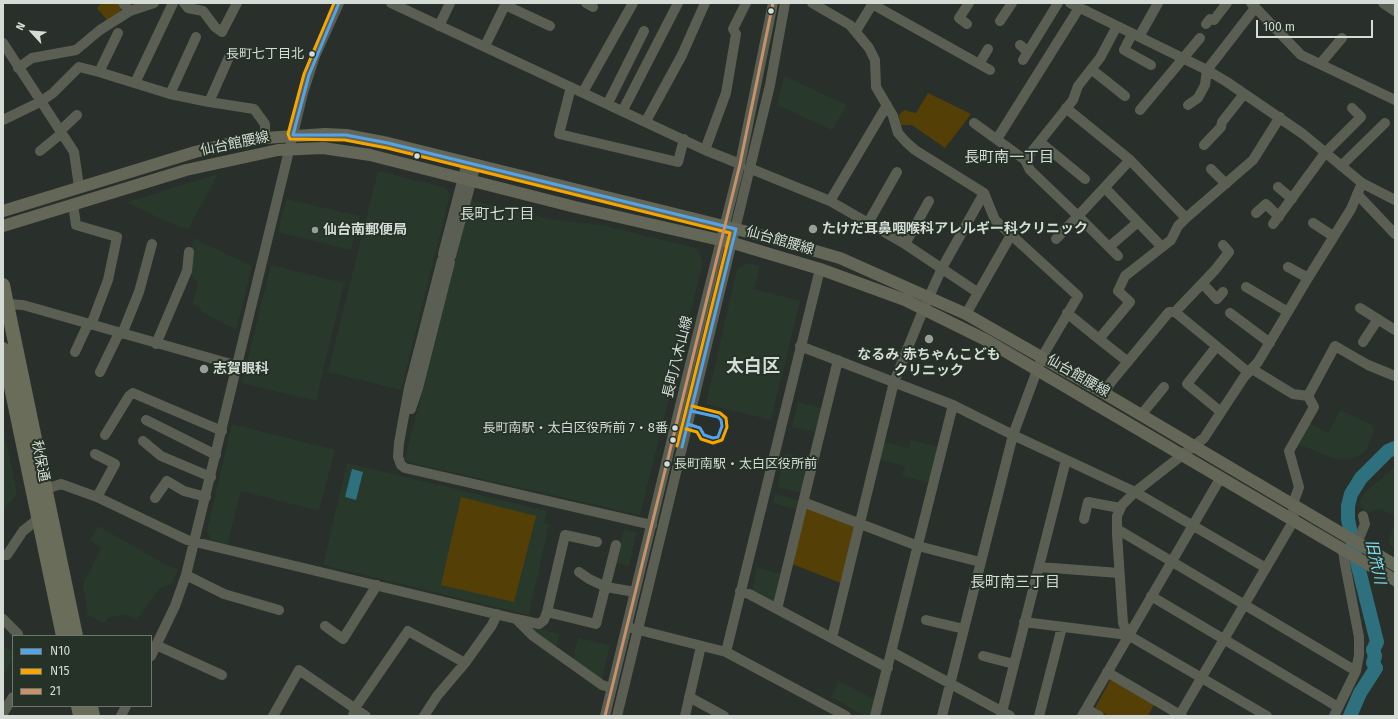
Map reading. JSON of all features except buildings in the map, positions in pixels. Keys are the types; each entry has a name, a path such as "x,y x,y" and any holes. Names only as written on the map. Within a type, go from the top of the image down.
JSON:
{"highway":[{"name":"秋保通","path":"3,285 8,304 39,491 38,519 63,635"},
{"name":"秋保通","path":"3,349 76,635"}],"main road":[{"name":"仙台館腰線","path":"3,211 195,152 231,143 293,135 325,134 346,135 471,163 730,227 785,241 840,258 929,296 966,314 1104,393 1395,565"},
{"name":"仙台館腰線","path":"3,226 186,170 237,158 290,149 323,148 344,150 727,242 820,269 924,308 986,340 1395,580"}],"street":[{"path":"18,68 32,58 76,50 127,7 154,3"},
{"path":"135,83 173,3"},
{"path":"184,3 188,8 203,11 215,28 222,32 237,3"},
{"path":"152,654 175,606 186,575 309,74 339,3"},
{"path":"439,26 450,3"},
{"path":"583,92 633,3"},
{"path":"622,110 678,3"},
{"path":"646,121 682,55 705,3"},
{"path":"705,150 726,93 736,34 733,30 746,3"},
{"path":"745,166 772,3"},
{"path":"616,716 638,630 730,227 745,166 770,85 784,3"},
{"path":"812,3 841,19 856,31 872,54 875,68 874,83 887,105 901,137 915,150 984,193 995,220 1078,296 1042,357 1013,435 942,716"},
{"path":"967,24 959,18 969,3"},
{"path":"1000,21 1012,3"},
{"path":"1020,45 1026,56 1058,3"},
{"path":"1070,3 1207,70 1280,117 1362,183 1395,200"},
{"path":"1151,65 1124,50 1158,3"},
{"path":"1206,24 1210,19 1214,20 1227,3"},
{"path":"1383,3 1395,11"},
{"path":"395,4 705,150 830,201 905,244 977,292"},
{"path":"485,46 505,4 550,26"},
{"path":"856,31 872,4 990,70"},
{"path":"1188,105 1198,98 1203,92 1207,70 1253,6 1301,55 1395,100"},
{"path":"997,139 1079,8"},
{"path":"1025,160 1073,100 1078,86 1106,47 1117,26"},
{"path":"608,103 644,32"},
{"path":"99,72 118,33"},
{"path":"170,94 196,37"},
{"path":"1140,110 1200,38"},
{"path":"1320,64 1342,38"},
{"path":"3,43 74,152 79,187"},
{"path":"979,64 988,49"},
{"path":"764,50 776,52"},
{"path":"209,102 229,57"},
{"path":"3,120 40,102 65,82 79,67 170,94 254,109 265,124 265,138"},
{"path":"1091,69 1126,96"},
{"path":"571,87 559,134 678,162 684,139"},
{"path":"1204,145 1221,126 1222,122 1244,94"},
{"path":"830,201 887,105"},
{"path":"1066,108 1130,160 1186,218"},
{"path":"1256,213 1266,204 1276,220 1326,153 1361,117 1352,108"},
{"path":"40,151 77,115"},
{"path":"1099,339 1130,302 1118,291 1125,276 1171,240 1178,226 1186,218 1253,160 1280,117"},
{"path":"974,123 1025,160 1030,170 1118,256"},
{"path":"1341,166 1385,123"},
{"path":"1040,142 1085,179"},
{"path":"1056,239 1130,160"},
{"path":"471,163 447,258 409,388 399,443 399,462 405,468 652,525"},
{"path":"1211,169 1226,184"},
{"path":"868,223 897,172"},
{"path":"1128,635 1123,623 1119,573 1117,516 1120,508 1125,500 1181,454 1204,438 1270,343 1351,209 1362,183"},
{"path":"1105,188 1162,247"},
{"path":"1278,188 1292,199"},
{"path":"832,638 894,382 942,268 984,193"},
{"path":"1357,194 1395,234"},
{"path":"905,244 929,201"},
{"path":"73,204 76,225 117,237 108,280 89,325 75,352"},
{"path":"1109,247 1138,222"},
{"path":"1313,223 1334,236"},
{"path":"966,314 977,292 1011,235"},
{"name":"長町八木山線","path":"605,716 652,525 727,242"},
{"path":"100,372 121,334 139,292 152,244"},
{"path":"1175,312 1203,284 1229,252 1222,245"},
{"path":"156,344 187,271 189,252"},
{"path":"1288,267 1308,278"},
{"path":"726,652 820,269"},
{"path":"1203,284 1217,299 1223,292"},
{"path":"1246,287 1288,312"},
{"path":"8,304 22,306 238,366"},
{"path":"1360,308 1395,330"},
{"path":"1104,393 1169,312 1175,312 1216,347 1250,371 1293,394 1308,396"},
{"path":"1067,313 1128,362"},
{"path":"1230,313 1270,343"},
{"path":"1363,342 1378,319"},
{"path":"800,346 953,405 1135,492 1266,568"},
{"path":"1308,396 1335,346 1368,365 1395,376"},
{"path":"1216,347 1187,384 1221,412"},
{"path":"777,609 838,360"},
{"path":"1141,415 1164,387"},
{"path":"105,435 129,396 133,393 222,431"},
{"path":"1107,672 1180,715 1294,520 1293,504 1299,487 1289,451 1314,407 1308,396"},
{"path":"875,716 953,405"},
{"path":"146,420 216,455"},
{"path":"144,441 161,456 211,477"},
{"path":"95,454 116,464 97,497"},
{"path":"892,652 1004,714 1024,622 1066,460"},
{"path":"1099,716 1084,712 1192,524 1221,477"},
{"path":"156,498 167,482 184,491 206,497"},
{"path":"39,491 61,484 97,497 195,542 539,624 544,620 547,612 565,535 597,542"},
{"path":"803,502 918,546 980,562"},
{"path":"1084,519 1088,502 1120,508"},
{"path":"1360,544 1365,524 1363,516"},
{"path":"3,555 7,555 23,531 38,519"},
{"path":"1117,529 1356,671"},
{"path":"547,612 596,624 616,545"},
{"path":"1151,596 1336,711 1356,671 1359,655 1359,637 1344,564 1345,551"},
{"path":"1039,567 1119,573"},
{"path":"578,572 606,587 635,592"},
{"path":"186,575 224,594 279,610"},
{"path":"324,626 343,639 377,585"},
{"path":"740,591 888,668"},
{"path":"424,716 437,696 465,663 492,625 497,614"},
{"path":"516,618 533,636 602,685 612,688"},
{"path":"3,619 18,634"},
{"path":"926,620 964,629"},
{"path":"1024,622 1128,635 1267,716"},
{"path":"1039,716 1062,627"},
{"path":"627,628 726,652 846,716"},
{"path":"354,712 408,631 465,663"},
{"path":"156,645 222,675"},
{"path":"685,716 700,646"},
{"path":"983,656 1014,664"},
{"path":"273,716 298,670 354,712 366,716"},
{"path":"689,697 724,716"},
{"path":"3,714 12,699"},
{"path":"121,716 126,707"}],"shaded area":[{"path":"102,3 118,3 122,7 120,12 107,20 97,8"},
{"path":"784,76 847,105 832,130 777,105"},
{"path":"928,93 971,114 945,148 912,125 901,125 899,115 904,110 916,113"},
{"path":"378,171 446,188 450,195 401,390 328,372"},
{"path":"218,174 188,229 167,222 127,202"},
{"path":"286,199 360,216 351,250 278,232"},
{"path":"470,200 550,219 606,226 696,248 703,261 640,515 408,462 405,459"},
{"path":"193,238 252,266 236,330 202,312 198,306 192,304 198,284 190,272"},
{"path":"748,263 760,266 754,289 800,301 771,420 706,404 737,269"},
{"path":"271,265 344,283 316,401 242,383"},
{"path":"798,402 822,408 816,432 792,427"},
{"path":"1340,410 1372,425 1375,429 1366,451 1353,459 1332,458 1298,444 1309,423 1328,433"},
{"path":"232,424 335,450 319,511 241,491 228,544 211,540 207,530"},
{"path":"3,426 17,493 3,511"},
{"path":"911,440 939,447 930,483 902,476 905,466 879,460 883,442 909,448"},
{"path":"785,453 810,459 802,493 777,487"},
{"path":"347,463 547,511 544,523 549,524 529,615 323,565"},
{"path":"1395,467 1395,515 1378,509 1369,513 1364,512 1360,504 1364,493"},
{"path":"775,494 800,501 798,510 773,503"},
{"path":"461,497 536,516 514,602 441,585"},
{"path":"808,509 852,524 854,527 841,583 792,564 805,510"},
{"path":"1395,521 1395,548 1388,544"},
{"path":"98,526 170,567 178,569 172,583 159,589 137,620 125,614 108,618 104,623 88,615 83,585 101,548 90,540"},
{"path":"624,529 637,532 629,566 615,562"},
{"path":"757,568 783,574 776,600 772,602 752,591"},
{"path":"531,627 560,634 556,649 530,630"},
{"path":"578,638 610,645 602,680 573,660"},
{"path":"3,645 12,651 12,661 3,676"},
{"path":"1111,679 1155,703 1148,716 1108,716 1095,708"},
{"path":"839,681 876,700 873,716 865,716 831,697"}],"water":[{"path":"352,469 363,472 356,500 345,497"}],"waterway":[{"name":"旧笊川","path":"1350,716 1360,693 1376,668 1373,663 1375,656 1373,650 1377,642 1354,550 1348,519 1348,506 1351,494 1361,478 1388,451 1395,448"}],"transit line":[{"name":"N15","path":"334,3 304,74 288,134 290,139 345,140 387,148 730,233 677,446"},
{"name":"N10","path":"339,3 309,75 293,135 346,135 388,143 736,229 682,447"},
{"name":"21","path":"605,716 740,164 773,3"},
{"name":"N15","path":"686,429 697,432 701,439 713,443 722,440 727,427 726,418 720,413 692,406"},
{"name":"N10","path":"688,424 700,428 704,435 713,438 718,437 722,426 721,420 718,417 691,411"}],"place":[{"name":"長町七丁目北","path":"312,54"},
{"name":"たけだ耳鼻咽喉科アレルギー科クリニック","path":"813,229"},
{"name":"仙台南郵便局","path":"315,230"},
{"name":"なるみ 赤ちゃんこども クリニック","path":"929,339"},
{"name":"志賀眼科","path":"204,369"},
{"name":"長町南駅・太白区役所前 7・8番","path":"675,428"},
{"name":"長町南駅・太白区役所前","path":"667,464"}],"district":[{"name":"長町南一丁目","path":"1009,158"},
{"name":"長町七丁目","path":"497,215"},
{"name":"太白区","path":"753,367"},
{"name":"長町南三丁目","path":"1015,583"}]}
